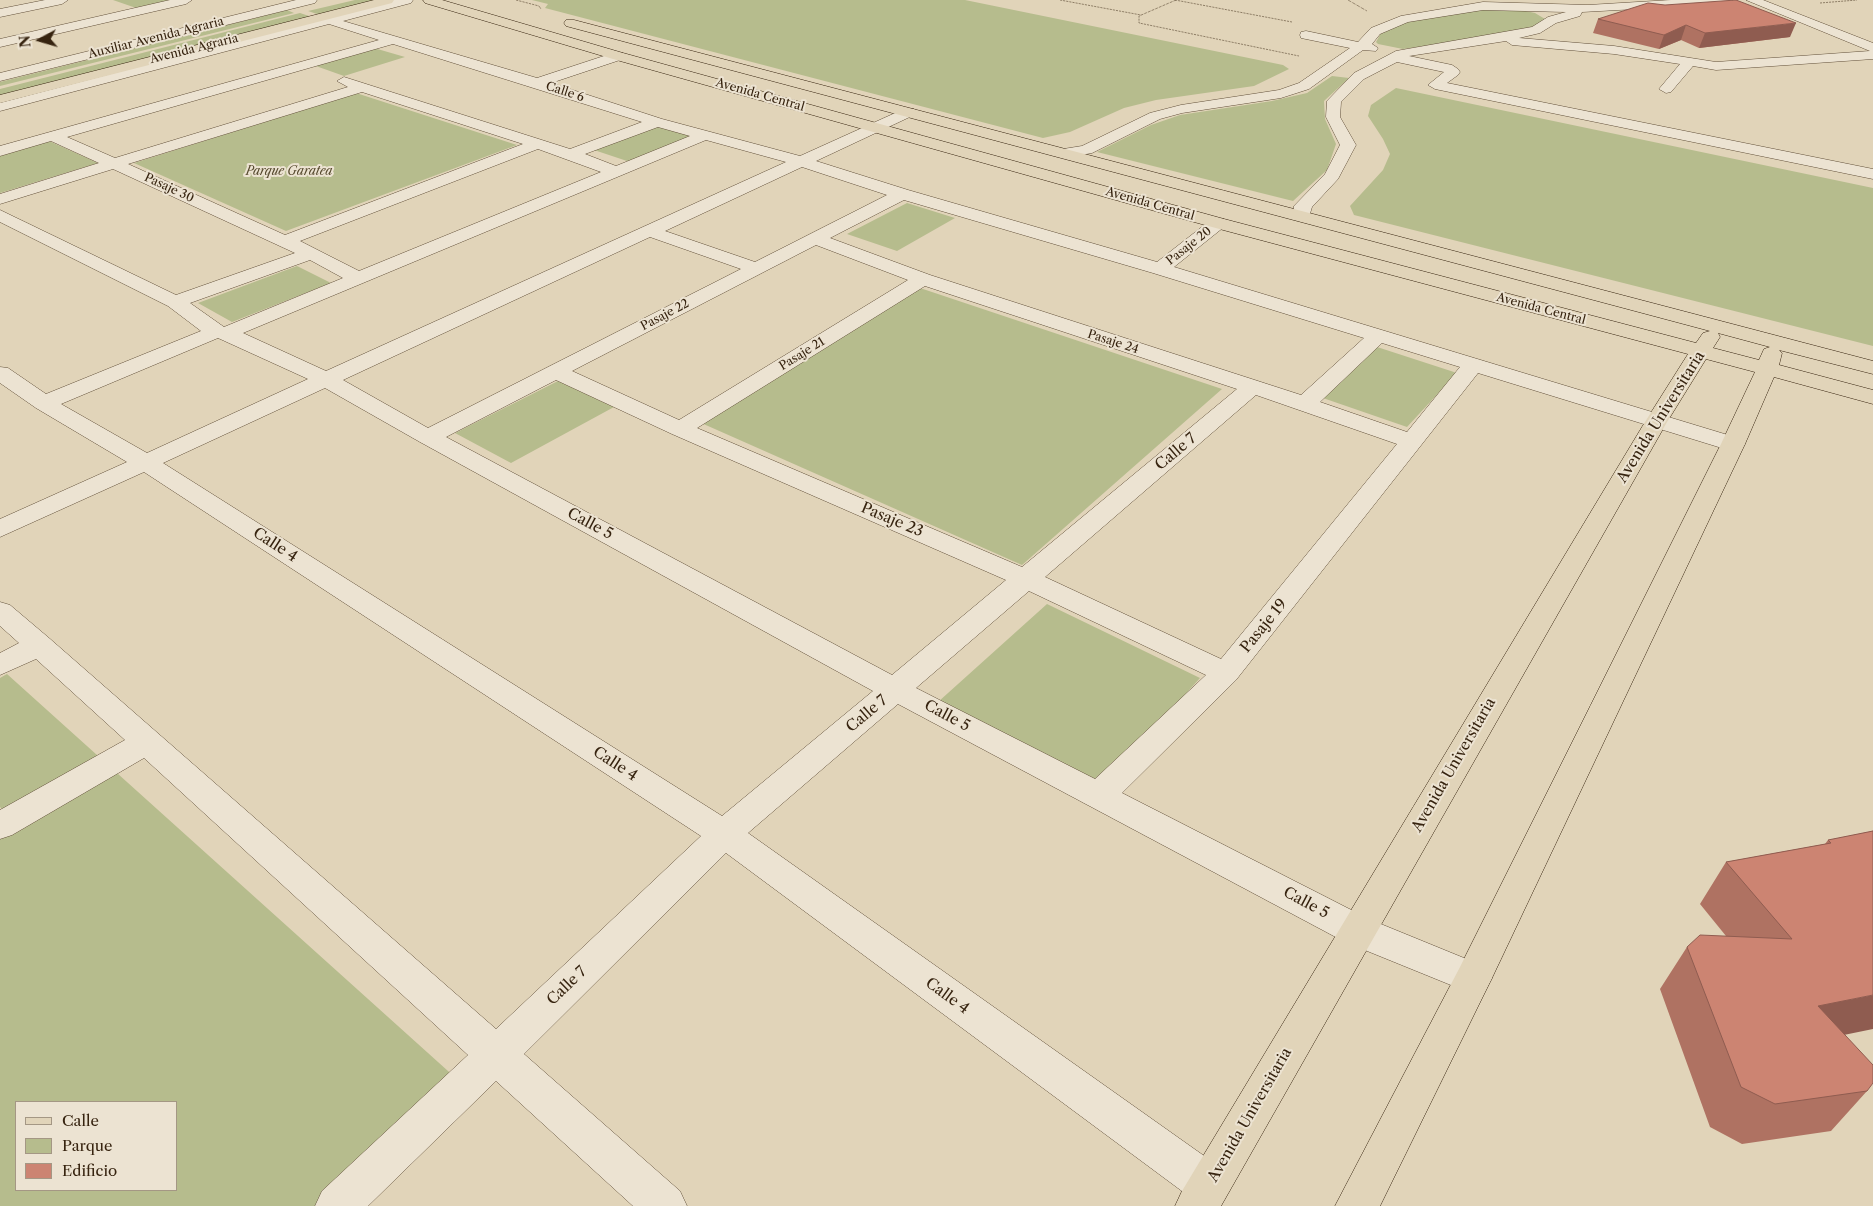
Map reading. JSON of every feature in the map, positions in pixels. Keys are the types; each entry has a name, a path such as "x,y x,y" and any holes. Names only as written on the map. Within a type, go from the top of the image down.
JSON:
{"main road":[{"name":"Avenida Agraria","path":"0,88 351,0"},
{"name":"Avenida Agraria","path":"0,99 388,0"},
{"name":"Avenida Central","path":"429,0 618,56 1218,223 1770,356 1873,397"},
{"path":"481,0 529,12"},
{"name":"Avenida Central","path":"558,20 1302,216 1708,340 1770,356 1873,368"},
{"name":"Avenida Universitaria","path":"1203,1196 1656,422 1708,340"},
{"path":"1357,1206 1473,978 1733,444 1770,356"}],"street":[{"path":"0,13 62,0"},
{"path":"0,43 186,0"},
{"path":"252,0 279,8"},
{"name":"Auxiliar Avenida Agraria","path":"0,77 311,0"},
{"name":"Auxiliar Avenida Agraria","path":"0,107 407,0"},
{"path":"1508,0 1541,12 1548,23 1578,40 1614,50"},
{"path":"1063,153 1086,150 1155,116 1281,94 1304,86 1360,46 1374,31 1404,18 1485,3 1523,7 1588,9 1727,0"},
{"path":"1752,0 1873,48"},
{"path":"111,3 136,11"},
{"path":"1302,216 1303,206 1332,176 1348,145 1333,117 1334,101 1359,76 1397,56 1434,47 1496,39 1588,9"},
{"name":"Calle 6","path":"331,21 537,83 657,122 800,161 902,194 1160,269 1377,337 1733,444"},
{"path":"1306,35 1360,46 1447,68 1453,72 1435,85 1873,174"},
{"path":"1496,39 1614,50 1689,62 1730,66 1873,55"},
{"path":"0,151 392,40"},
{"path":"537,83 618,56"},
{"path":"1397,56 1467,67"},
{"path":"1666,89 1689,62"},
{"path":"297,68 570,154 616,172"},
{"path":"0,198 116,164 362,87"},
{"path":"0,529 910,112"},
{"path":"570,154 657,122"},
{"path":"44,403 705,135"},
{"name":"Pasaje 30","path":"52,136 311,253 356,278"},
{"path":"285,241 537,144"},
{"name":"Pasaje 22","path":"428,437 902,194"},
{"name":"Calle 5","path":"0,215 175,302 221,332 325,379 428,437 896,690 1099,796 1358,930 1473,978"},
{"name":"Pasaje 20","path":"1160,269 1218,223"},
{"path":"649,232 755,268"},
{"name":"Pasaje 24","path":"816,239 924,279 1251,388 1305,404 1411,441"},
{"path":"175,302 311,253"},
{"name":"Pasaje 21","path":"680,429 924,279"},
{"path":"1305,404 1377,337"},
{"name":"Pasaje 19","path":"1099,796 1226,673 1472,366"},
{"name":"Pasaje 23","path":"556,372 680,429 1027,579 1226,673"},
{"name":"Calle 4","path":"0,374 44,403 147,463 724,834 1203,1196"},
{"name":"Calle 7","path":"336,1206 496,1055 724,834 1251,388"},
{"path":"0,611 665,1206"},
{"path":"0,665 39,645"},
{"path":"0,826 147,742"}],"path":[{"path":"1060,0 1142,15"},
{"path":"1297,23 1176,0 1142,15 1138,19 1139,22 1146,25 1336,64"}],"green space":[{"path":"113,0 176,0 139,9"},
{"path":"355,0 378,0 320,15 308,11"},
{"path":"532,0 965,0 1283,65 1289,69 1254,86 1156,100 1124,108 1070,132 1043,138 545,8 548,4"},
{"path":"1517,9 1535,13 1545,19 1534,28 1494,37 1403,49 1376,42 1381,33 1412,19 1480,10"},
{"path":"287,10 294,13 0,86 0,82"},
{"path":"300,13 312,17 0,97 0,89"},
{"path":"374,48 405,57 344,76 313,65"},
{"path":"1332,76 1349,78 1324,101 1325,119 1336,144 1327,170 1293,201 1097,152 1151,125 1180,115 1272,101 1307,93"},
{"path":"1396,88 1873,188 1873,346 1354,215 1350,206 1383,170 1390,154 1368,116 1371,105"},
{"name":"Parque Garatea","path":"356,93 517,145 286,231 134,163"},
{"path":"658,125 694,136 630,162 594,150"},
{"path":"49,141 98,163 0,193 0,155"},
{"path":"907,203 955,218 897,251 847,234"},
{"path":"297,266 331,283 232,322 198,303"},
{"path":"914,286 1222,389 1022,565 699,422"},
{"path":"1374,346 1457,373 1407,427 1320,397"},
{"path":"558,381 614,407 511,463 455,433"},
{"path":"1047,604 1200,678 1099,791 938,702"},
{"path":"7,674 458,1080 319,1206 0,1206 0,830 14,822 0,807 0,678"}],"building":[{"path":"1736,0 1796,23 1705,33 1686,25 1664,35 1598,19 1648,3 1665,5"},
{"path":"1873,831 1873,995 1818,1006 1873,1065 1873,1083 1867,1091 1775,1104 1741,1087 1687,947 1700,935 1792,939 1726,862 1831,843 1828,840"}]}
